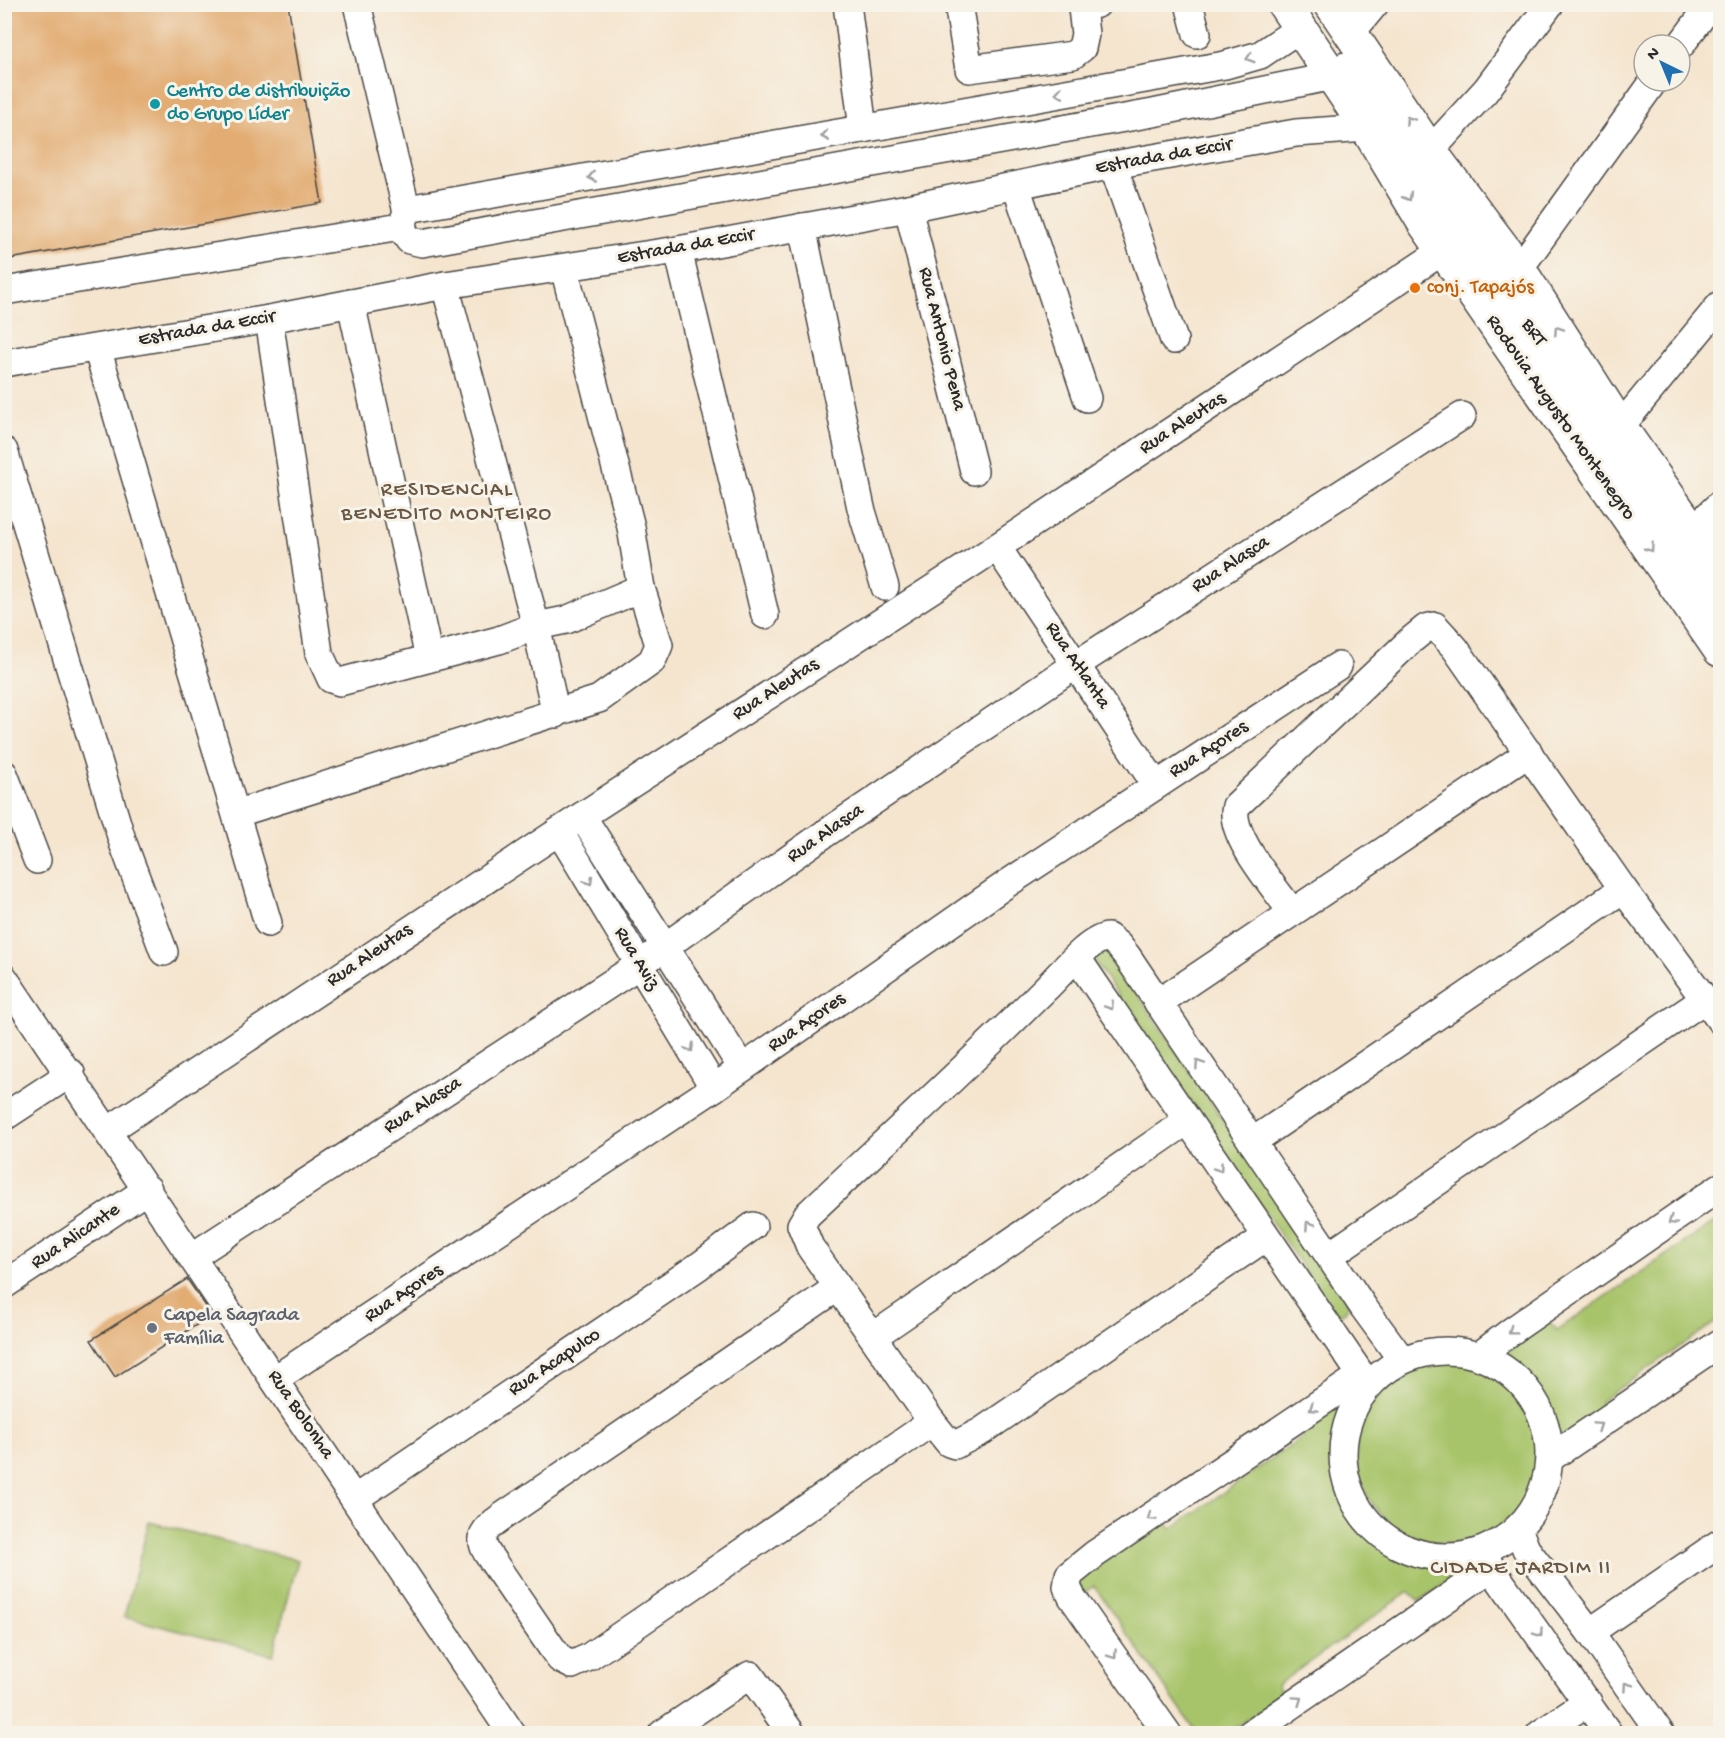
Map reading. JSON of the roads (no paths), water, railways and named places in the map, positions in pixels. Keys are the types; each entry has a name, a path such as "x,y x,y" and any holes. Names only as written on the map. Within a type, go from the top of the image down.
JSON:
{"main road":[{"path":"1331,4 1430,151 1519,269 1620,427 1720,570"},
{"name":"Rodovia Augusto Montenegro","path":"1296,12 1423,221 1720,650"}],"street":[{"path":"357,4 409,240 422,243 1154,113 1333,76"},
{"path":"847,4 876,127 894,158"},
{"path":"958,4 969,69 1073,55 1082,48 1085,34 1082,8 1097,4"},
{"path":"1189,4 1197,34"},
{"path":"1351,33 1375,4"},
{"path":"1430,151 1485,90 1550,4"},
{"path":"1690,33 1711,4"},
{"path":"4,291 404,219 413,208 1225,65 1260,55 1296,12"},
{"name":"BRT","path":"1296,12 1585,405 1720,603"},
{"path":"1519,269 1645,93"},
{"name":"Estrada da Eccir","path":"4,363 269,319 446,285 678,250 908,208 1113,165 1296,133 1367,128"},
{"path":"1113,165 1174,340"},
{"path":"639,169 643,202"},
{"path":"1016,186 1087,398"},
{"name":"Rua Antonio Pena","path":"908,208 974,471"},
{"path":"802,227 861,508 885,586"},
{"path":"678,250 765,615"},
{"name":"Rua Aleutas","path":"109,1130 559,831 996,547 1444,250"},
{"path":"237,813 599,699 652,661 659,645 642,588 631,528 564,268"},
{"path":"446,285 536,626 556,714"},
{"path":"351,303 429,658"},
{"path":"1620,427 1720,304"},
{"path":"269,319 323,667 331,679 340,682 499,640 536,626 566,620 642,588"},
{"path":"97,348 268,923"},
{"name":"Rua Alasca","path":"193,1256 639,965 820,837 1077,664 1462,416"},
{"path":"5,455 123,843 164,952"},
{"path":"1693,530 1720,504"},
{"name":"Rua Atlanta","path":"996,547 1077,664 1156,785"},
{"path":"1292,912 1237,831 1233,814 1236,806 1426,628 1435,626 1529,753 1623,889 1713,1010 1330,1255"},
{"name":"Rua Açores","path":"275,1379 714,1088 1008,884 1338,666"},
{"path":"1158,1003 1529,753"},
{"path":"4,774 37,860"},
{"name":"Rua Aviz","path":"582,816 742,1068"},
{"name":"Rua Aviz","path":"559,831 714,1088"},
{"path":"1252,1142 1623,889"},
{"path":"1266,1237 961,1444 949,1443 932,1422 810,1247 801,1230 803,1220 981,1053 1077,958 1099,939 1105,937 1113,940 1127,956 1364,1308 1402,1360"},
{"path":"1077,958 1266,1237 1332,1328 1365,1380"},
{"name":"Rua Bolonha","path":"4,978 71,1073 512,1734"},
{"path":"4,1117 71,1073"},
{"path":"874,1336 1187,1120"},
{"path":"1480,1355 1531,1317 1720,1187"},
{"name":"Rua Alicante","path":"4,1285 148,1189"},
{"name":"Rua Acapulco","path":"356,1498 699,1266 753,1226"},
{"path":"838,1287 500,1518 484,1532 482,1545 552,1648 560,1659 572,1665 584,1660 932,1422"},
{"path":"1332,1328 1364,1308"},
{"path":"1550,1458 1720,1343"},
{"path":"1168,1734 1072,1597 1067,1587 1069,1575 1095,1554 1365,1380 1402,1360 1428,1351 1454,1350 1480,1355 1504,1367 1518,1379 1539,1407 1548,1432 1550,1458 1540,1496 1518,1528 1501,1541 1487,1559 1250,1734"},
{"path":"1365,1380 1351,1411 1342,1440 1343,1471 1352,1500 1370,1525 1394,1544 1422,1555 1487,1559"},
{"path":"1518,1528 1526,1549 1590,1632 1661,1734"},
{"path":"1590,1632 1720,1543"},
{"path":"1487,1559 1609,1734"},
{"path":"1514,1598 1548,1577"},
{"path":"662,1734 750,1675 792,1734"},
{"path":"1540,1734 1588,1702"}],"place":[{"name":"Centro de distribuição do Grupo Líder","path":"155,104"},
{"name":"conj. Tapajós","path":"1415,288"},
{"name":"Capela Sagrada Família","path":"152,1328"}],"district":[{"name":"RESIDENCIAL BENEDITO MONTEIRO","path":"447,503"},
{"name":"CIDADE JARDIM II","path":"1521,1569"}]}
